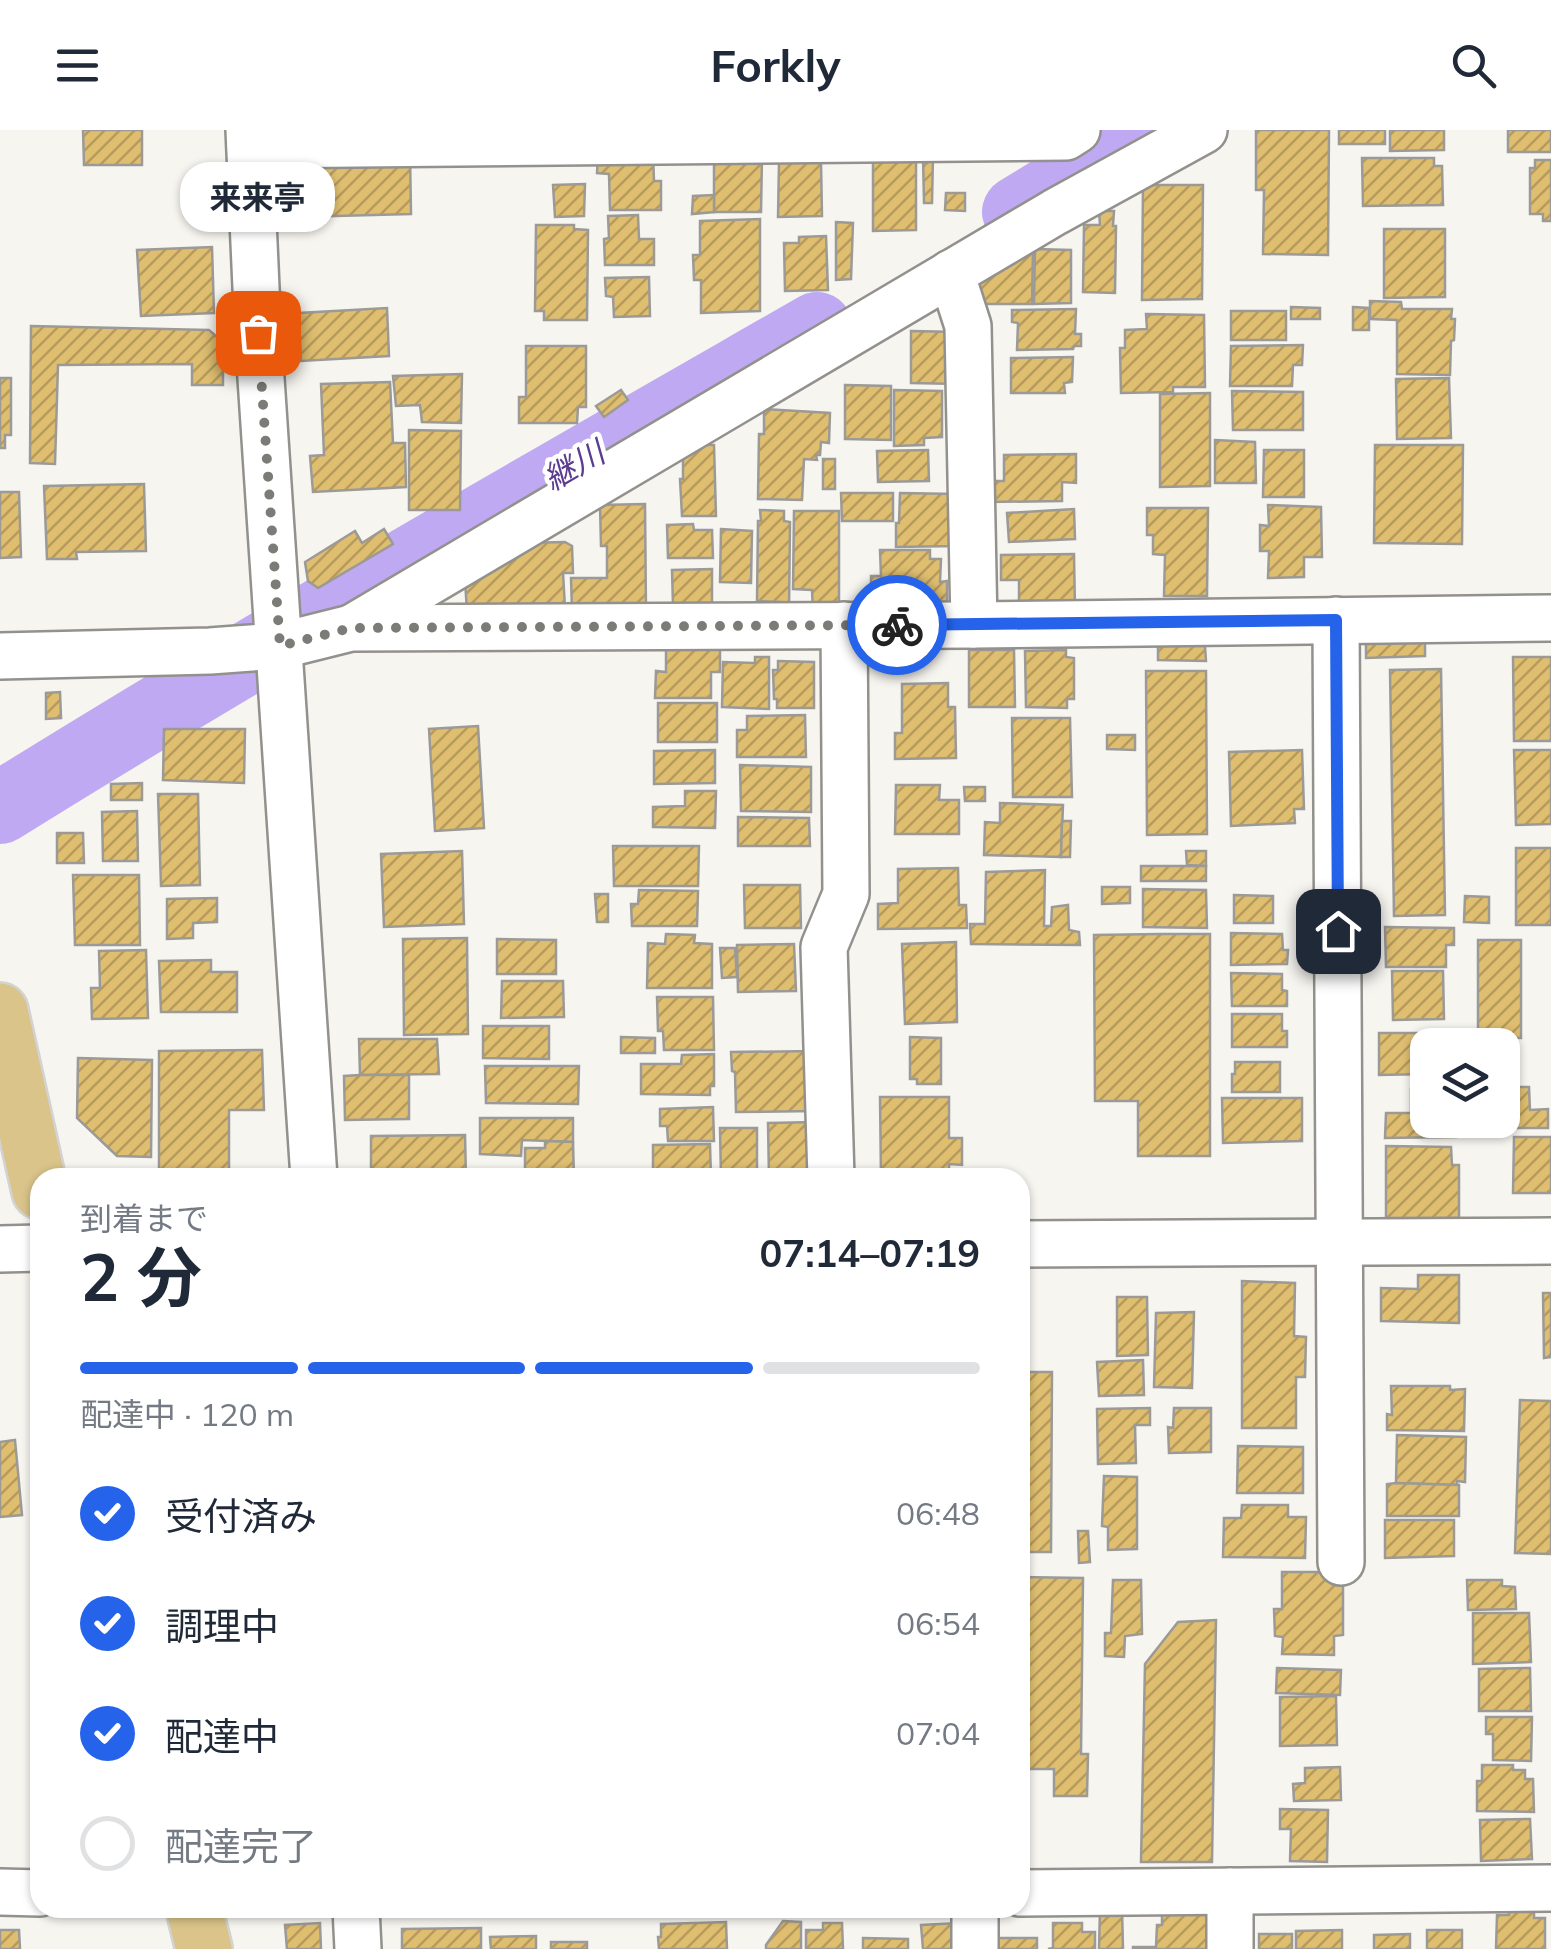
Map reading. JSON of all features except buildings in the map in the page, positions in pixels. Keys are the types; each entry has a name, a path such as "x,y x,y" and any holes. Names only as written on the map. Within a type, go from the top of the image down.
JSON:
{"main road":[{"path":"0,1012 35,1168"},
{"path":"196,1918 204,1949"}],"street":[{"path":"351,628 1055,212 1204,130"},
{"path":"313,1168 258,333 250,138 1049,132 1055,212"},
{"path":"952,273 968,326 974,625"},
{"path":"0,656 210,652 280,646 351,628 1551,618"},
{"path":"1336,620 1341,1562"},
{"path":"831,1168 824,947 846,894 844,625"},
{"path":"1030,1244 1551,1241"},
{"path":"0,1249 30,1248"},
{"path":"1030,1893 1551,1888"},
{"path":"0,1892 30,1893"},
{"path":"1230,1892 1230,1949"},
{"path":"356,1918 358,1949"},
{"path":"975,1918 975,1949"}],"waterway":[{"name":"継川","path":"1018,212 1151,130"},
{"name":"継川","path":"0,808 304,624 817,328"}],"way so far":[{"path":"258,333 280,646 351,628 897,625"}],"place":[{"name":"来来亭","path":"258,333"}],"route":[{"path":"897,625 1336,620 1338,931"}]}
